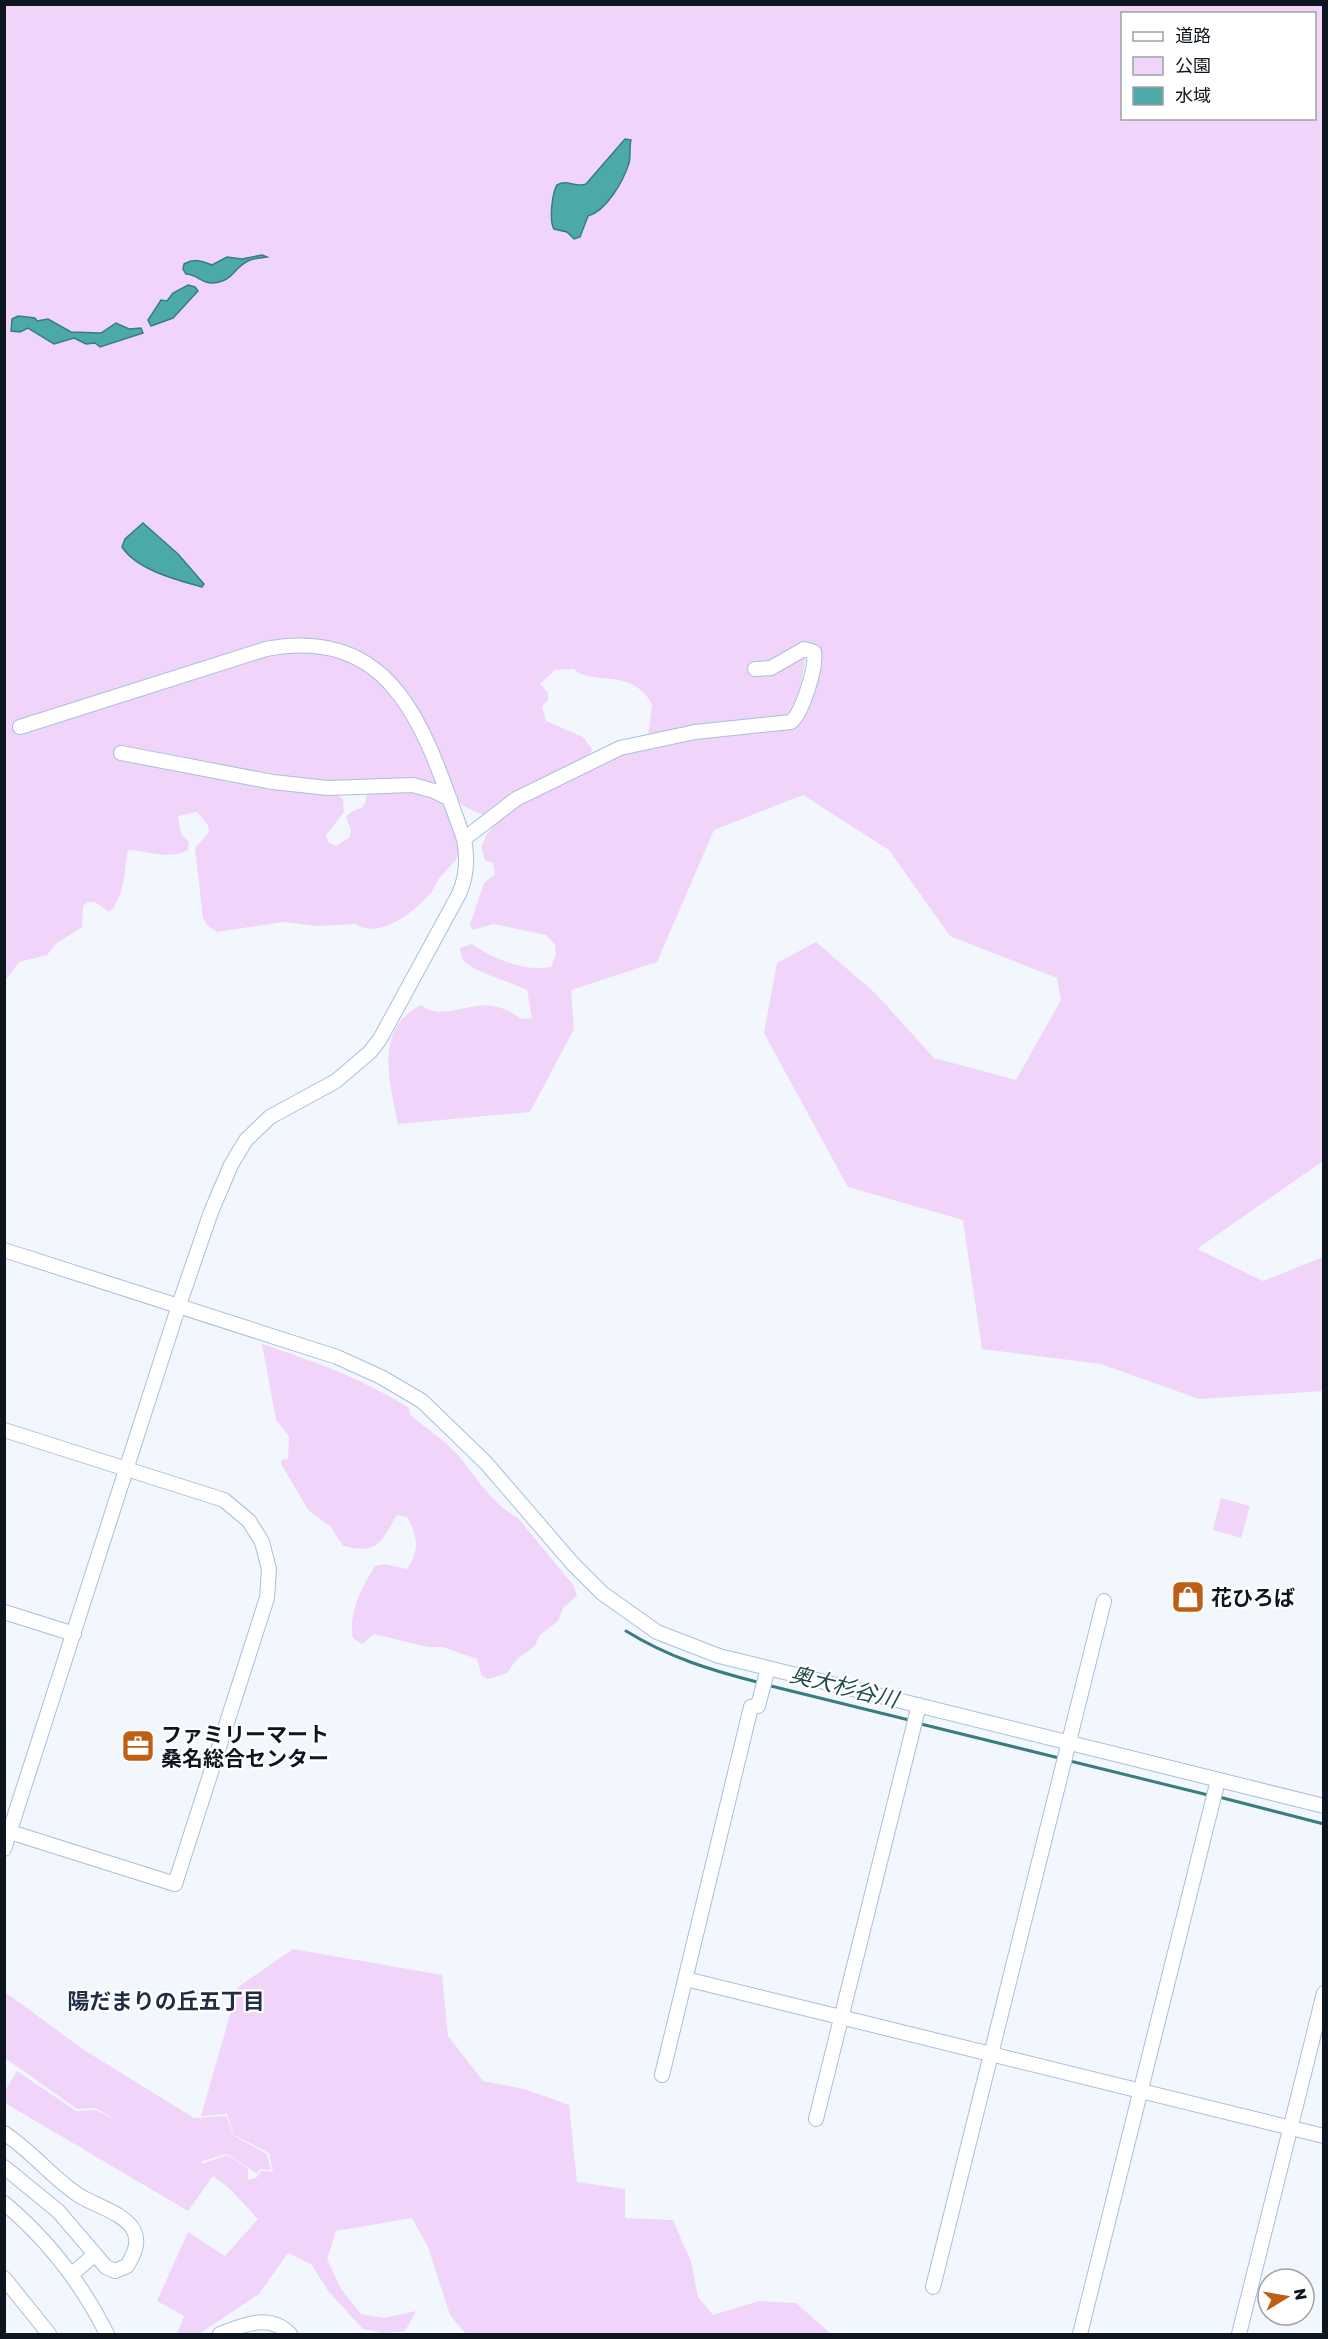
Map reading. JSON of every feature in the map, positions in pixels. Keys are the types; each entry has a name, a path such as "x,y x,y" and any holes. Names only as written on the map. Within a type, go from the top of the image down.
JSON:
{"street":[{"path":"4,1849 179,1305 222,1185 246,1140 280,1110 351,1071 380,1039 459,894 466,868 464,839 420,723 392,683 362,660 347,652 307,644 266,649 20,727"},
{"path":"464,839 516,799 620,748 695,732 791,722 798,714 815,663 814,652 804,649 771,668 755,669"},
{"path":"121,753 273,782 328,788 413,785 434,791 450,800"},
{"path":"4,1250 338,1357 381,1377 423,1401 486,1463 573,1564 602,1593 657,1632 719,1656 1323,1806"},
{"path":"4,1430 127,1467 224,1500 249,1521 262,1542 269,1569 267,1598 175,1884 10,1832"},
{"path":"933,2287 1104,1601"},
{"path":"4,1612 74,1634"},
{"path":"662,2075 751,1707 758,1706 768,1668"},
{"path":"816,2119 920,1705"},
{"path":"1080,2334 1218,1780"},
{"path":"686,1979 1323,2136"},
{"path":"1239,2334 1323,1994"},
{"path":"4,2133 27,2148 78,2195 123,2219 132,2228 137,2242 129,2263 123,2269 110,2269 94,2255 52,2205 6,2172"},
{"path":"4,2203 32,2227 71,2275 107,2334"},
{"path":"71,2275 94,2255"},
{"path":"4,2278 49,2334"},
{"path":"220,2334 273,2324 290,2334"}],"green space":[{"path":"5,5 1323,5 1323,1161 1197,1249 1263,1281 1323,1257 1323,1391 1199,1399 1101,1364 982,1349 963,1220 848,1187 764,1033 777,963 816,942 875,993 934,1058 1016,1080 1061,1000 1057,978 950,936 889,850 803,795 714,830 657,962 571,990 574,1029 530,1112 398,1124 391,1091 388,1058 396,1028 406,1015 421,1005 432,1011 443,1012 492,1006 506,1010 521,1019 532,1018 527,990 468,965 462,958 460,948 472,944 499,959 531,968 551,967 556,954 555,944 546,935 493,924 473,930 470,925 484,883 495,874 493,863 485,860 481,847 487,834 502,817 524,801 626,750 699,734 792,725 802,711 810,688 816,665 816,648 807,646 769,666 771,672 801,652 806,655 796,713 788,722 715,726 648,737 652,704 643,692 623,681 591,677 574,669 555,670 540,684 548,693 548,700 542,706 546,721 583,737 592,749 588,759 513,796 487,817 458,802 419,712 387,671 367,657 345,646 320,640 294,639 265,643 19,722 21,735 280,651 315,650 343,656 367,668 386,686 403,708 417,733 441,789 412,781 339,784 298,780 121,748 119,756 274,786 336,794 343,799 344,812 326,835 328,842 336,846 350,837 351,830 346,817 363,807 367,791 406,789 429,794 447,809 458,835 460,849 456,860 440,877 432,892 406,916 385,926 375,929 355,924 317,926 283,922 217,932 208,926 203,918 195,848 209,832 208,825 197,812 178,816 181,834 189,842 188,850 166,855 128,850 121,892 109,912 95,902 87,902 83,906 82,927 57,943 47,955 19,962 5,981"},
{"path":"262,1344 338,1372 409,1408 410,1415 457,1454 492,1498 518,1518 574,1586 577,1596 563,1608 558,1621 539,1636 535,1646 517,1659 507,1673 488,1679 482,1676 477,1659 443,1647 428,1647 374,1634 362,1644 353,1638 354,1610 370,1574 375,1566 384,1564 407,1569 416,1549 415,1537 407,1517 397,1515 377,1544 364,1548 343,1546 331,1527 309,1511 281,1464 282,1460 288,1459 289,1436 276,1420"},
{"path":"1221,1498 1250,1506 1241,1538 1213,1530"},
{"path":"293,1949 442,1975 448,2036 483,2081 524,2089 569,2105 577,2182 625,2189 625,2218 673,2220 691,2262 698,2297 713,2315 759,2301 796,2303 831,2334 466,2334 450,2315 428,2247 412,2218 336,2231 327,2259 341,2289 361,2314 384,2318 416,2311 405,2331 383,2333 363,2329 329,2292 311,2264 288,2253 259,2294 199,2334 177,2334 184,2316 157,2301 188,2232 225,2256 258,2219 229,2188 213,2176 188,2211 5,2103 5,2091 17,2071 76,2111 95,2110 119,2121 95,2108 77,2109 5,2058 5,1992 84,2050 194,2118 226,2116 234,2136 267,2154 271,2170 260,2169 257,2174 227,2154 202,2161 202,2164 227,2155 248,2169 248,2180 256,2178 261,2171 273,2172 269,2153 234,2135 227,2114 201,2116 238,1987"}],"water":[{"path":"625,139 631,140 629,163 623,179 607,202 588,216 580,237 574,239 567,232 554,229 552,207 557,185 561,183 586,184"},
{"path":"262,255 267,257 248,261 220,282 206,282 186,274 183,269 184,264 192,261 202,261 212,265 227,257 242,259"},
{"path":"188,285 195,287 198,291 173,318 151,326 148,320 161,300 167,301 173,293"},
{"path":"18,316 35,318 37,321 48,319 71,332 101,333 116,323 129,329 141,328 143,333 100,347 95,343 86,344 74,338 54,344 28,328 20,332 11,331 12,319"},
{"path":"143,523 178,554 204,584 202,587 158,573 129,555 122,547 125,539"}],"waterway":[{"name":"奥大杉谷川","path":"626,1631 690,1662 757,1682"},
{"name":"奥大杉谷川","path":"771,1686 909,1720"},
{"name":"奥大杉谷川","path":"921,1724 1059,1758"},
{"name":"奥大杉谷川","path":"1070,1761 1208,1795"},
{"name":"奥大杉谷川","path":"1219,1797 1324,1824"}],"place":[{"name":"花ひろば","path":"1188,1597"},
{"name":"ファミリーマート 桑名総合センター","path":"138,1746"}],"district":[{"name":"陽だまりの丘五丁目","path":"166,2001"}]}
